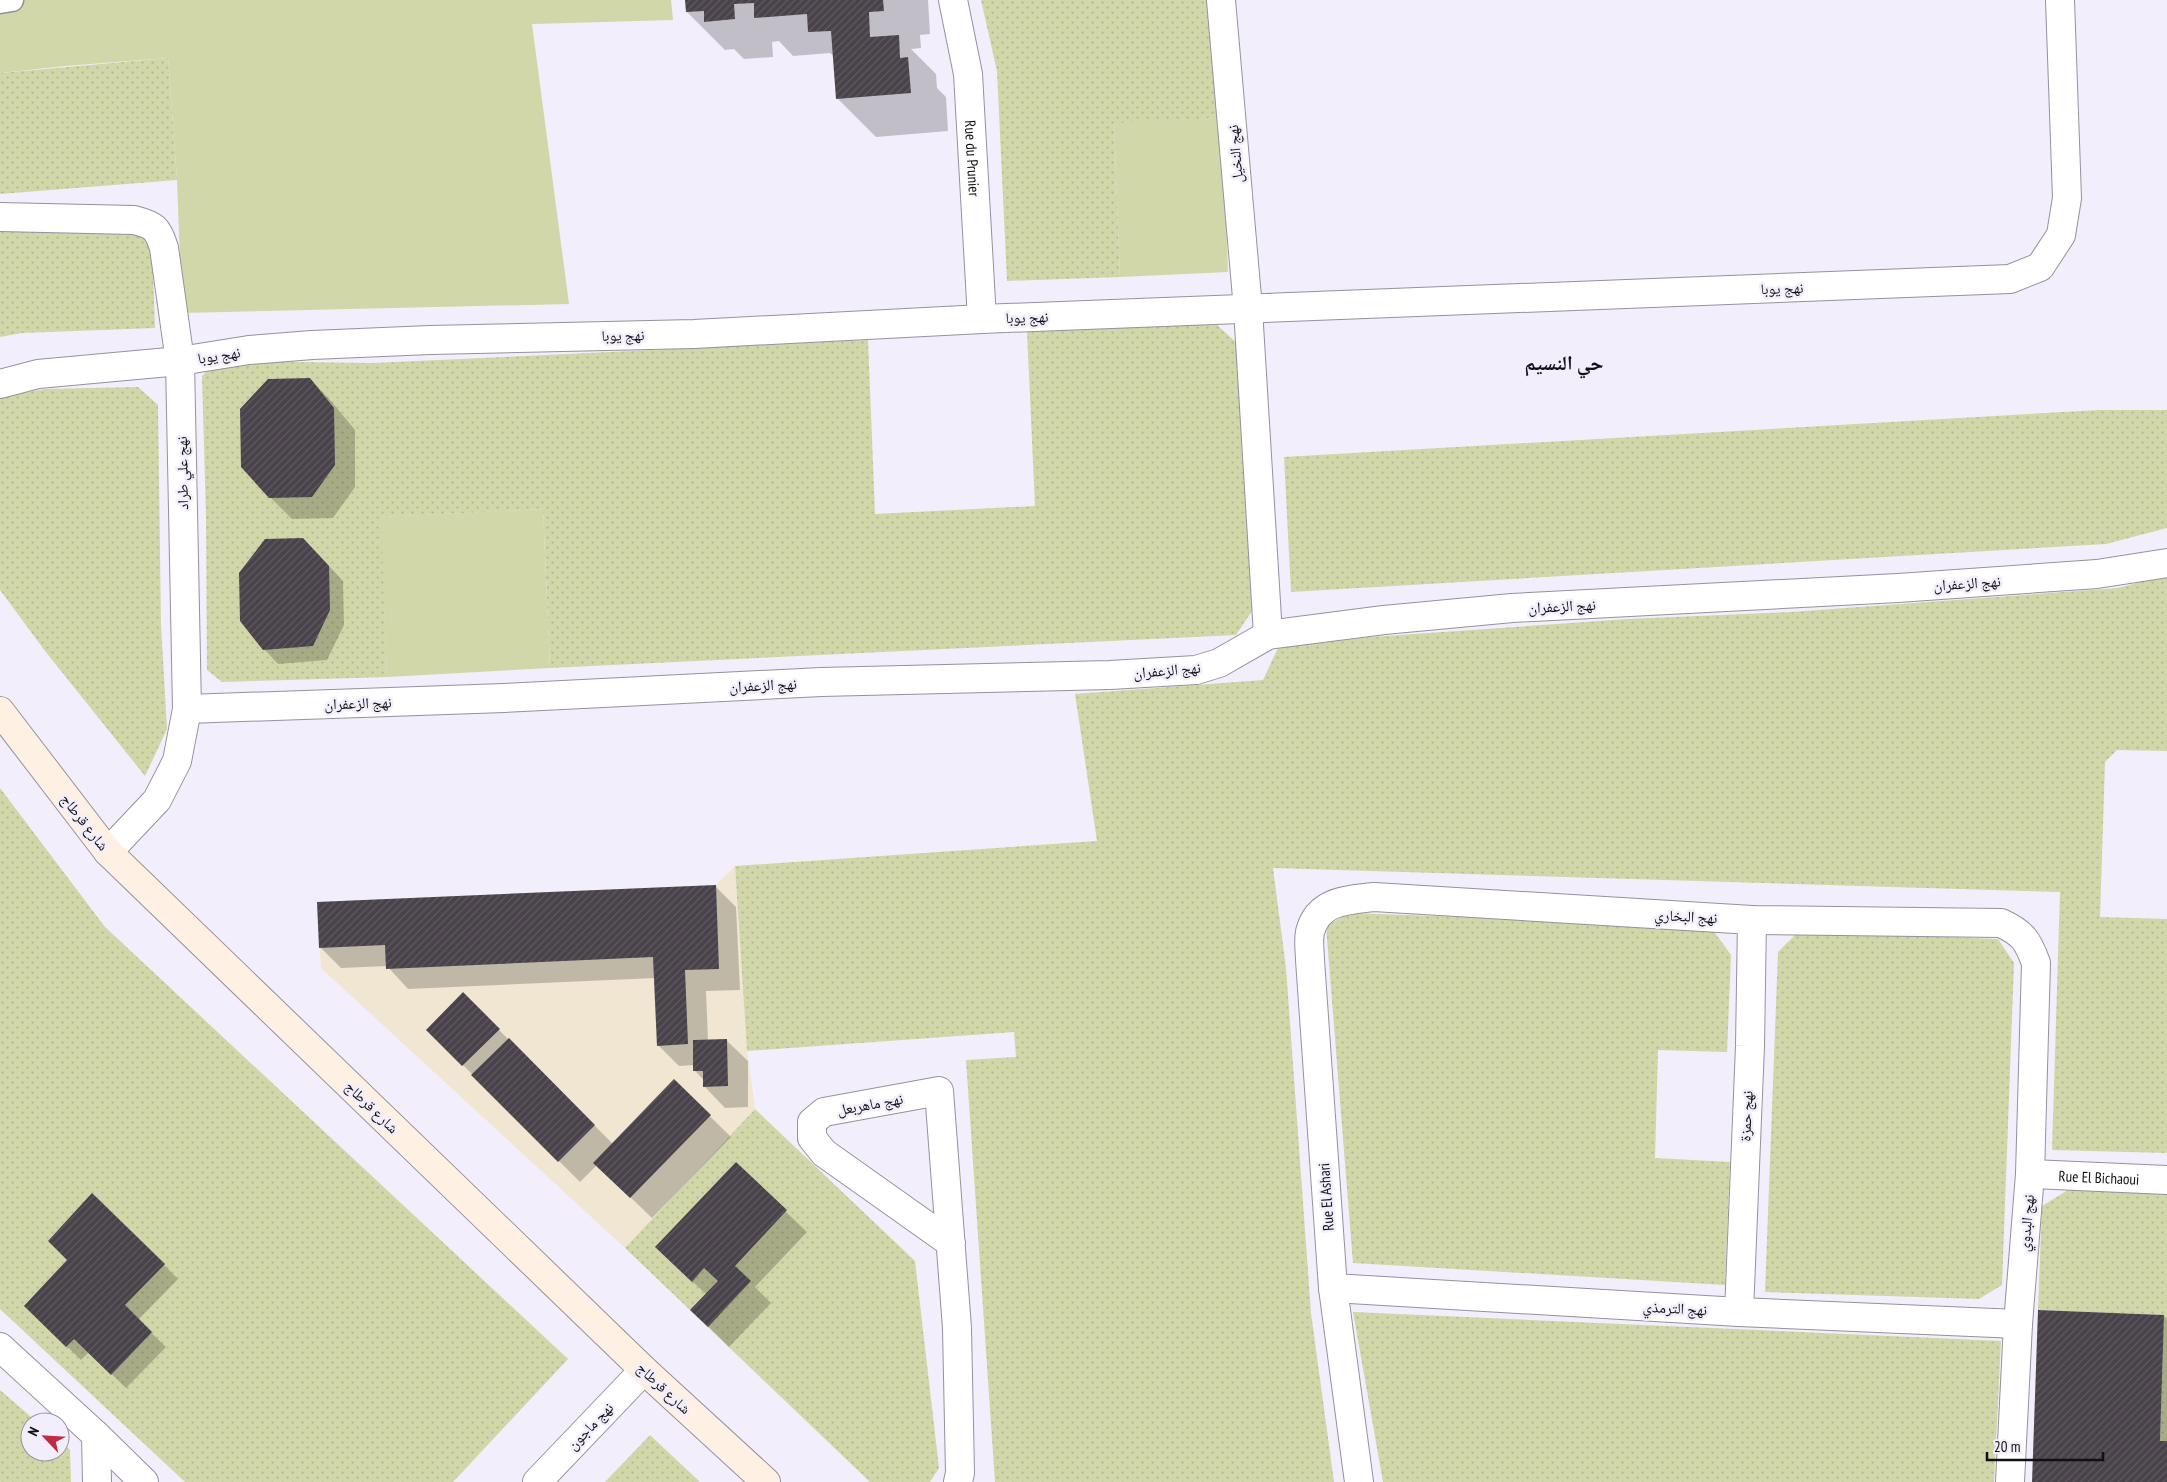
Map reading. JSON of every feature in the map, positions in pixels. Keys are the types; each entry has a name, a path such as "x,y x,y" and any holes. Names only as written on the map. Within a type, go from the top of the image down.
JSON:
{"street":[{"name":"Rue du Prunier","path":"953,0 968,74 982,319"},
{"name":"نهج النخيل","path":"1221,0 1248,309"},
{"name":"نهج يوبا","path":"0,384 38,374 180,361 249,350 312,345 430,340 694,334 982,319 2010,279 2040,266 2061,236 2067,198 2060,0"},
{"name":"نهج علي طراد","path":"0,217 134,220 154,227 160,234 164,248 180,361 187,710 177,761 157,800 108,852"},
{"path":"1248,309 1268,635"},
{"name":"نهج الزعفران","path":"187,710 504,698 821,682 1110,675 1196,670 1219,663 1268,635 1384,620 1512,608 1898,588 2098,574 2167,563"},
{"name":"شارع قرطاج","path":"0,711 108,852 644,1370 766,1482"},
{"name":"نهج البخاري","path":"1319,914 1337,901 1374,897 1752,920 2000,923 2016,930 2023,937 2031,947 2036,963"},
{"name":"Rue El Ashari","path":"1319,914 1310,932 1310,960 1333,1288 1359,1482"},
{"name":"نهج حمزة","path":"1739,1312 1750,1046 1752,920"},
{"name":"نهج البدوي","path":"2010,1482 2018,1324 2030,1174 2036,963"},
{"name":"نهج ماهربعل","path":"951,1243 824,1153 812,1138 812,1122 824,1112 939,1090 951,1243 957,1328 960,1472 958,1482"},
{"name":"Rue El Bichaoui","path":"2030,1174 2167,1180"},
{"name":"نهج الترمذي","path":"1333,1288 1739,1312 2018,1324"},
{"path":"0,1347 144,1482"},
{"name":"نهج ماجون","path":"537,1482 644,1370"},
{"path":"96,1435 97,1482"}],"lane":[{"path":"0,2 12,0"}],"shaded area":[{"path":"735,866 747,1051 755,1109 625,1248 321,968 317,902 716,885"}],"green space":[{"path":"0,0 671,0 673,20 532,24 569,304 182,313 177,180 168,58 0,73"},
{"path":"981,0 1213,0 1222,118 1114,123 1120,277 1007,281 997,71"},
{"path":"168,58 177,180 0,194 0,73"},
{"path":"1222,118 1228,272 1120,277 1114,122"},
{"path":"151,219 155,328 22,333 0,337 0,227"},
{"path":"1214,322 1241,347 1252,611 1236,635 550,668 543,509 381,517 387,677 222,682 207,670 206,516 202,376 217,361 373,363 868,340 875,514 1035,506 1027,332"},
{"path":"138,387 158,405 161,625 167,729 145,776 45,651 0,590 0,397 45,389"},
{"path":"2099,410 2167,410 2167,528 2106,544 1291,592 1284,457"},
{"path":"543,509 550,668 387,677 380,517"},
{"path":"2167,575 2167,751 2117,750 2105,762 2100,917 2167,919 2167,1153 2052,1150 2060,892 1273,868 1286,968 1311,1313 1334,1482 995,1482 966,1060 1016,1057 1014,1032 747,1051 735,866 1097,841 1075,694 1263,680 1278,648 1371,637 1628,619 1791,612 2118,588"},
{"path":"0,788 105,927 568,1359 453,1482 185,1482 0,1309"},
{"path":"1350,913 1710,926 1731,955 1727,1052 1658,1050 1655,1158 1730,1162 1725,1285 1353,1263 1326,926"},
{"path":"1799,931 1998,939 2014,963 2002,1285 1979,1299 1765,1292 1778,952"},
{"path":"755,1109 915,1261 939,1468 930,1482 870,1482 625,1248"},
{"path":"2068,1190 2167,1193 2167,1441 2160,1441 2164,1315 2038,1310 2042,1206"},
{"path":"1353,1312 2001,1341 1994,1482 1383,1482"},
{"path":"0,1390 25,1412 20,1412 20,1462 70,1462 70,1450 71,1482 0,1482"},
{"path":"650,1435 700,1482 605,1482"}],"building":[{"path":"685,0 883,0 884,11 869,12 870,37 899,35 900,58 908,57 911,93 836,99 831,31 808,32 807,14 754,18 754,3 734,4 735,19 704,22 704,11 686,12"},
{"path":"310,378 334,408 335,465 312,497 269,498 241,467 240,409 268,379"},
{"path":"303,538 329,566 330,610 313,646 263,650 240,621 239,573 265,539"},
{"path":"716,885 719,969 685,970 688,1044 657,1046 653,957 386,969 385,945 319,948 317,902"},
{"path":"463,992 500,1029 462,1066 426,1030"},
{"path":"509,1038 595,1125 558,1162 471,1075"},
{"path":"727,1039 728,1086 703,1087 703,1071 693,1071 693,1040"},
{"path":"674,1079 711,1115 630,1198 593,1163"},
{"path":"736,1162 787,1210 735,1266 751,1281 708,1327 690,1310 718,1281 704,1268 692,1282 655,1247"},
{"path":"92,1193 165,1264 125,1305 152,1332 111,1375 74,1339 66,1347 24,1306 67,1260 48,1241"},
{"path":"2038,1310 2164,1315 2160,1441 2167,1441 2167,1482 2032,1482"}],"district":[{"name":"حي النسيم","path":"1564,363"}]}
